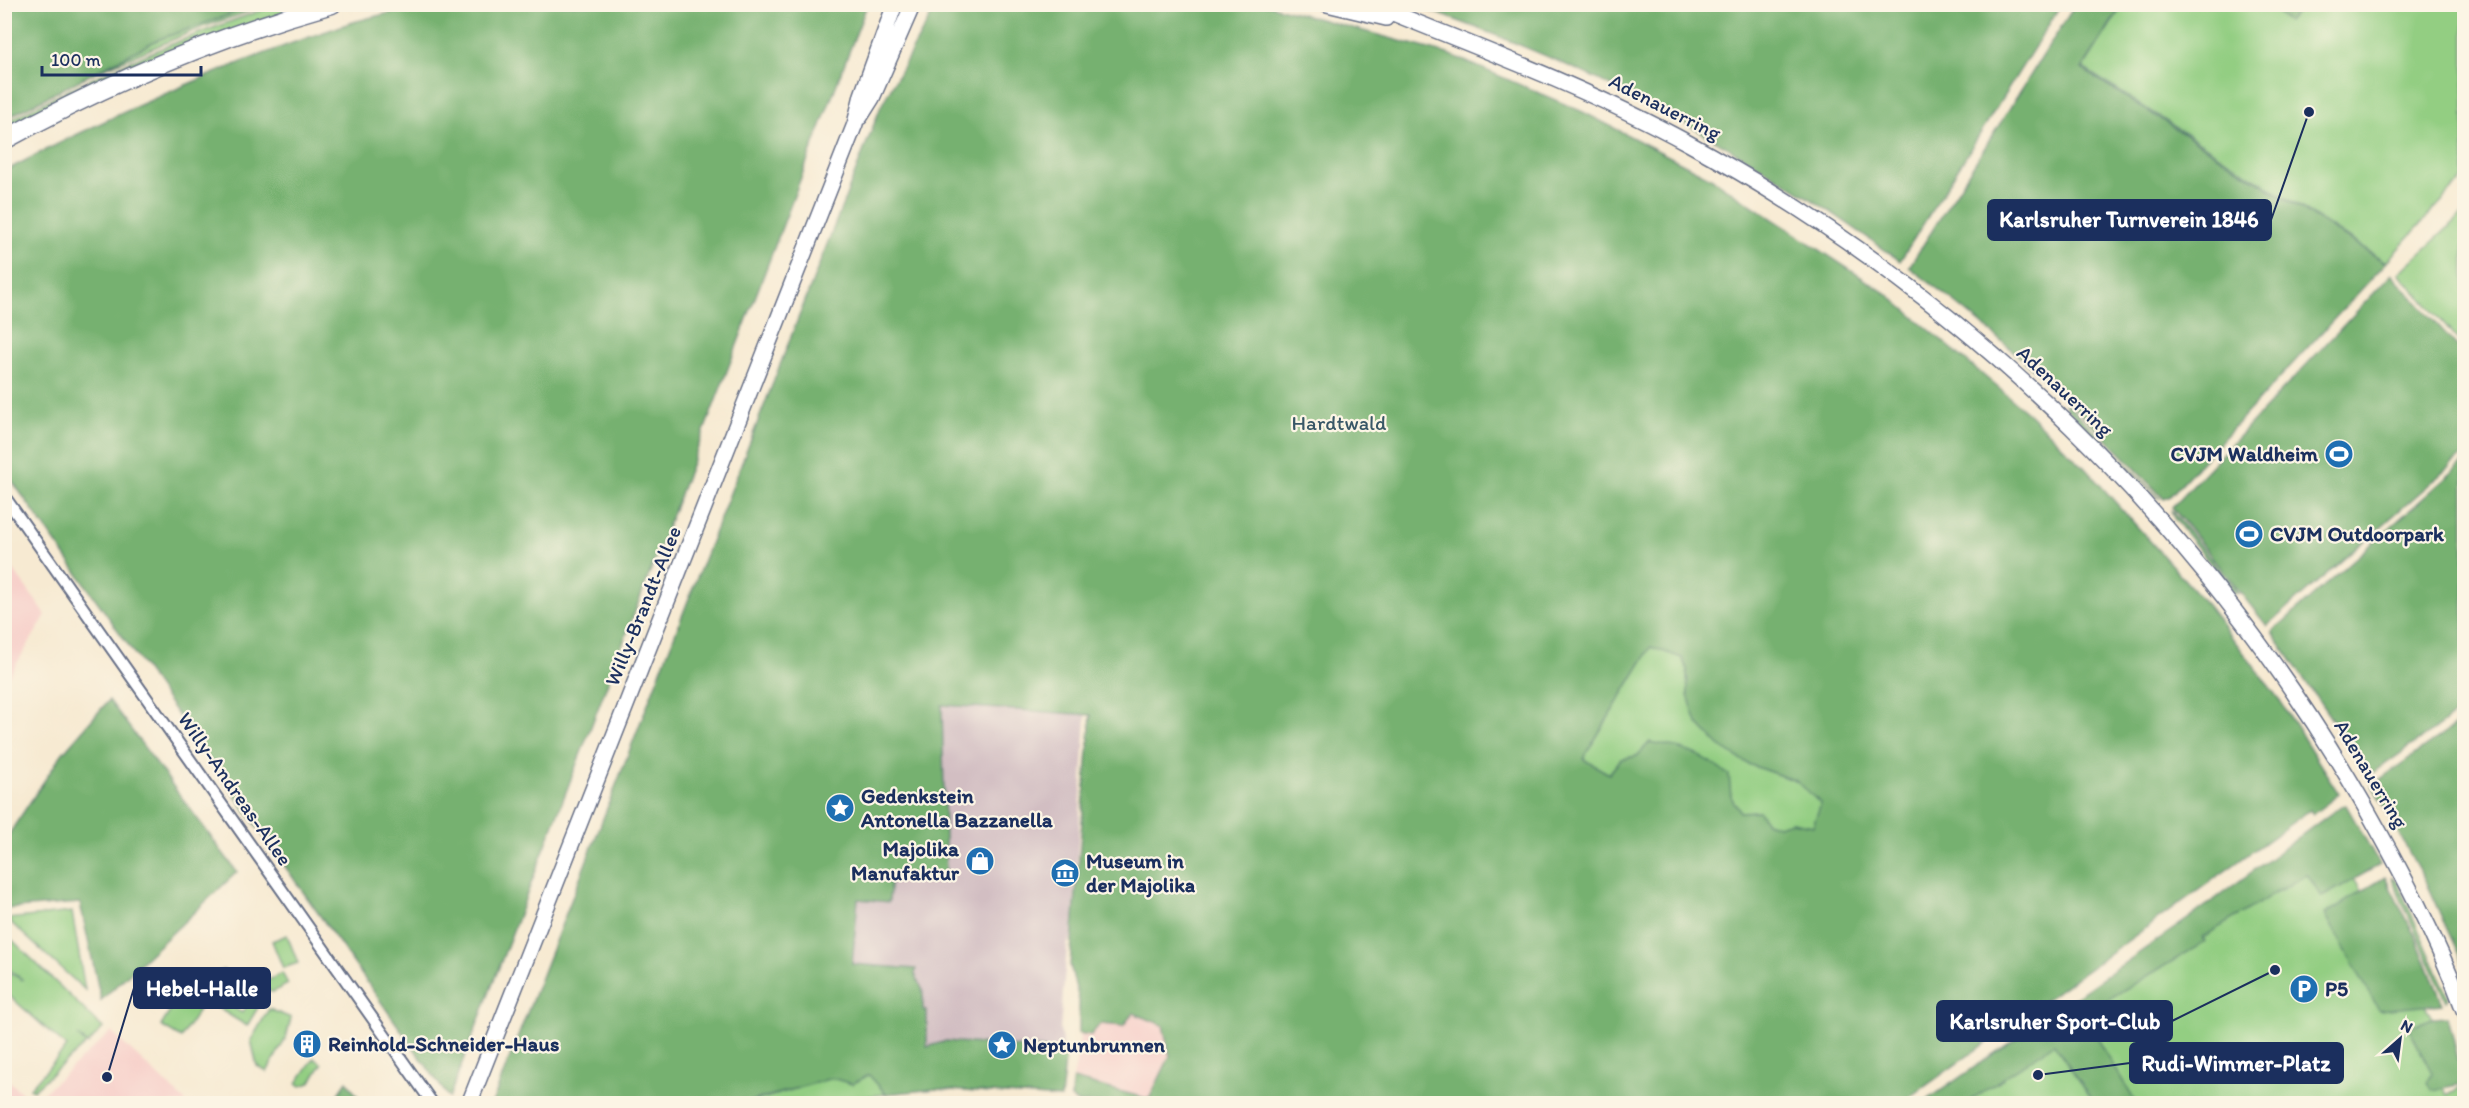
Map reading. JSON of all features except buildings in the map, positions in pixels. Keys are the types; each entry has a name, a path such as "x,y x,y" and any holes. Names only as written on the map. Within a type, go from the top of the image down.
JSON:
{"main road":[{"path":"4,140 103,90 185,54 279,20 332,4"},
{"name":"Willy-Brandt-Allee","path":"469,1104 855,124 862,94 895,4"},
{"name":"Willy-Brandt-Allee","path":"855,124 872,98 913,4"},
{"name":"Adenauerring","path":"1327,4 1424,26"},
{"name":"Adenauerring","path":"1371,4 1510,58 1598,97 1751,179 1855,248 1914,291 1989,352 2057,413 2182,545 2245,623 2294,691 2328,741 2398,863 2442,955 2464,1010"}],"street":[{"name":"Willy-Andreas-Allee","path":"4,496 433,1104"}],"shaded area":[{"path":"4,557 46,615 5,683 4,683"},
{"path":"941,705 1086,715 1074,907 1071,937 1067,945 1060,1030 1064,1050 946,1041 927,1047 927,1011 923,1011 923,991 915,974 852,964 858,899 891,874 946,879"},
{"path":"1086,1002 1185,1017 1159,1103 1073,1102 1070,1097"},
{"path":"111,1032 187,1103 32,1103"},
{"path":"5,1077 32,1103 5,1103"}],"green space":[{"path":"18,4 257,5 157,40 5,119 5,15"},
{"path":"2061,4 1900,261 1786,183 1667,114 1542,54 1413,5"},
{"path":"257,5 268,5 200,28 96,72 157,40"},
{"path":"277,5 303,5 5,131 5,123 105,73 207,30"},
{"path":"428,5 867,5 449,1098 5,471 5,171 129,110 257,56 354,22"},
{"name":"Hardtwald","path":"937,5 1269,5 1451,55 1583,112 1709,177 1887,294 2028,413 2084,467 2208,606 2278,698 2339,794 2313,814 2310,810 1902,1103 1078,1103 1071,1098 1073,1079 1149,1099 1170,1056 1163,1025 1133,1013 1123,1026 1100,1024 1091,1035 1079,1033 1079,1000 1070,965 1091,715 942,705 946,879 891,875 889,902 858,899 852,964 916,969 915,974 923,991 923,1010 927,1011 927,1047 946,1041 1066,1051 1061,1098 936,1089 886,1094 869,1075 852,1084 832,1078 745,1103 492,1103 881,106","holes":["1651,647 1682,658 1687,669 1688,695 1697,723 1719,746 1748,764 1796,781 1821,803 1813,826 1792,822 1778,826 1766,822 1759,811 1740,812 1731,797 1729,775 1701,757 1673,747 1650,742 1637,756 1621,759 1609,774 1583,759"]},
{"path":"2075,5 2122,5 2082,69 2386,263 2169,497 2164,499 2104,436 2042,377 1977,320 1909,267"},
{"path":"2123,5 2464,5 2464,177 2386,262 2083,68"},
{"path":"2269,5 2303,5 2288,22"},
{"path":"2464,213 2464,346 2399,273"},
{"path":"2392,274 2464,354 2464,454 2267,626 2172,507"},
{"path":"2066,403 2160,499 2066,408"},
{"path":"2464,462 2464,708 2373,773 2366,774 2272,632"},
{"path":"2171,510 2238,593 2234,593 2174,518"},
{"path":"1651,646 1682,658 1687,669 1688,695 1748,764 1796,781 1821,804 1813,826 1792,822 1778,826 1766,822 1759,811 1740,812 1731,797 1728,775 1650,742 1637,756 1621,759 1609,774 1583,759"},
{"path":"109,700 237,872 101,1000 80,903 5,909 5,840 62,754"},
{"path":"2464,719 2464,966 2425,881 2372,785"},
{"path":"2346,805 2380,865 2322,897 2307,874 2203,937 2205,942 2083,1014 2136,1103 2095,1103 2054,1044 1966,1103 1923,1103 2192,916 2341,806"},
{"path":"2333,841 2432,1018 2408,1028 2447,1095 2461,1087 2464,1104 1947,1104"},
{"path":"2385,877 2415,936 2443,1004 2379,1010 2325,914"},
{"path":"2391,877 2397,882 2449,998 2447,1001"},
{"path":"72,912 85,990 7,919"},
{"path":"5,933 103,1028 88,1044 78,1036 86,1044 33,1090 30,1088 67,1047 5,992 5,970 23,980 5,966"},
{"path":"287,935 298,963 283,968 272,941"},
{"path":"223,970 238,980 226,1003 242,1013 258,990 263,999 247,1026 205,1000 181,1038 161,1026 181,993"},
{"path":"282,973 288,984 273,992 268,991 263,983"},
{"path":"269,1009 291,1018 286,1038 267,1072 257,1066 251,1040"},
{"path":"2448,1017 2464,1084 2431,1090 2427,1082 2432,1073 2408,1027 2432,1018"},
{"path":"314,1058 322,1064 310,1083 301,1086 297,1083"},
{"path":"869,1074 886,1094 818,1104 745,1104 832,1078 852,1084"},
{"path":"347,1081 360,1100 358,1103 348,1103 336,1097"}],"place":[{"name":"Karlsruher Turnverein 1846","path":"2309,112"},
{"name":"CVJM Waldheim","path":"2339,454"},
{"name":"CVJM Outdoorpark","path":"2249,534"},
{"name":"Gedenkstein Antonella Bazzanella","path":"840,808"},
{"name":"Majolika Manufaktur","path":"980,861"},
{"name":"Museum in der Majolika","path":"1065,873"},
{"name":"Karlsruher Sport-Club","path":"2275,970"},
{"name":"P5","path":"2304,989"},
{"name":"Reinhold-Schneider-Haus","path":"307,1044"},
{"name":"Neptunbrunnen","path":"1002,1045"},
{"name":"Rudi-Wimmer-Platz","path":"2038,1075"},
{"name":"Hebel-Halle","path":"107,1077"}]}
